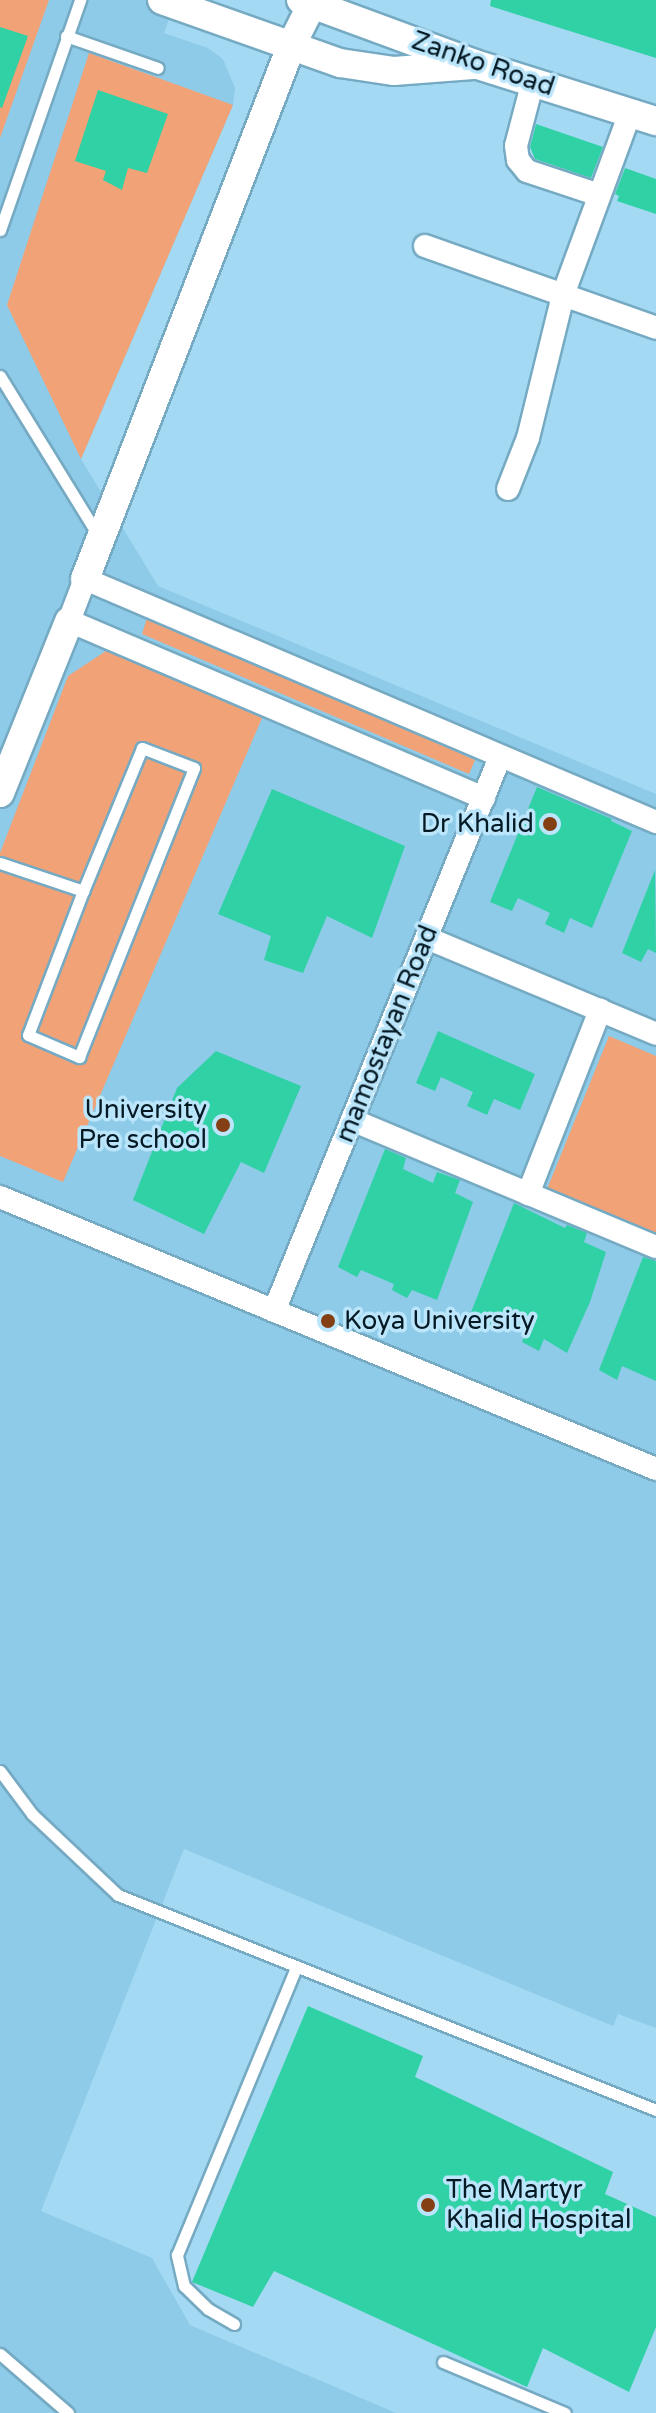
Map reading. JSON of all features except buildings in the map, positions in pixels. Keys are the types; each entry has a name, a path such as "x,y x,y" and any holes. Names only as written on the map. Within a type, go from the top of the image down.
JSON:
{"street":[{"path":"162,0 200,6 314,55 367,68 421,71 475,64"},
{"path":"0,793 309,1"},
{"name":"Zanko Road","path":"309,1 475,64 643,117"},
{"path":"533,81 516,146 518,160 527,171 599,195"},
{"path":"508,489 528,438 563,295 599,195 643,117"},
{"path":"425,246 656,328"},
{"path":"85,579 656,822"},
{"path":"69,621 484,798"},
{"name":"mamostayan Road","path":"274,1311 500,757"},
{"path":"427,938 656,1034"},
{"path":"528,1194 600,1010"},
{"path":"352,1120 656,1247"},
{"path":"0,1197 656,1469"}],"lane":[{"path":"0,230 80,0"},
{"path":"66,36 158,68"},
{"path":"0,376 100,539"},
{"path":"142,748 194,768 79,1057 28,1035 83,891 142,748"},
{"path":"0,863 83,891"},
{"path":"0,1771 32,1814 118,1895 656,2110"},
{"path":"234,2324 208,2309 184,2286 177,2255 296,1968"},
{"path":"0,2354 68,2413"},
{"path":"443,2362 565,2413"}],"shaded area":[{"name":"Koya University","path":"0,0 176,0 164,33 208,48 223,59 235,88 233,105 81,459 158,586 656,794 656,2028 618,2014 613,2026 184,1849 41,2211 152,2258 190,2325 396,2413 0,2413"},
{"path":"0,0 49,0 0,138"},
{"path":"89,53 233,105 81,459 7,305"},
{"path":"148,615 475,760 469,774 142,634"},
{"path":"112,647 265,711 63,1182 0,1156 0,853 68,676"},
{"path":"609,1036 656,1056 656,1235 547,1189"}],"place":[{"name":"Dr Khalid","path":"550,824"},
{"name":"University Pre school","path":"223,1125"},
{"name":"Koya University","path":"328,1321"},
{"name":"The Martyr Khalid Hospital","path":"428,2205"}]}
